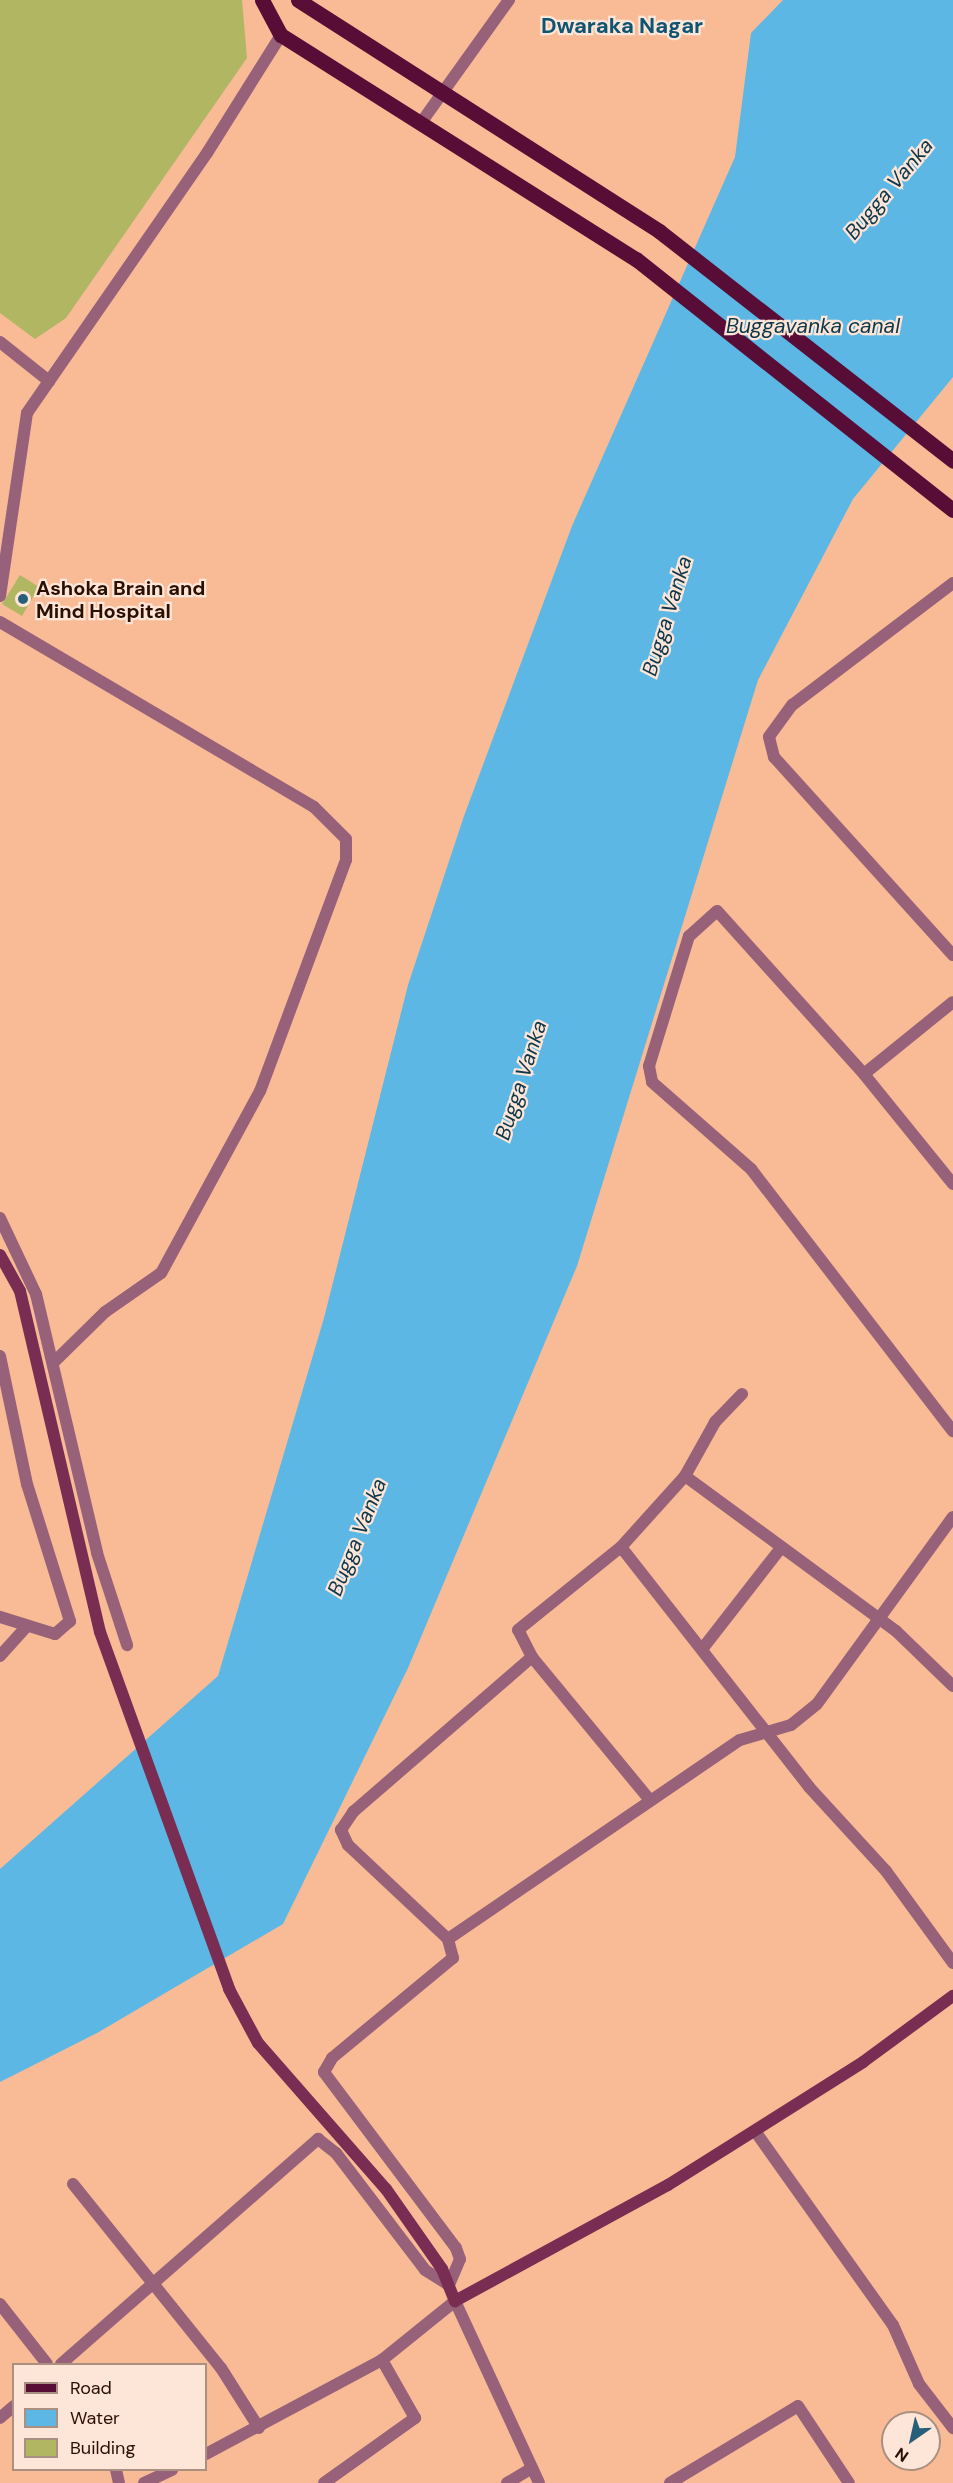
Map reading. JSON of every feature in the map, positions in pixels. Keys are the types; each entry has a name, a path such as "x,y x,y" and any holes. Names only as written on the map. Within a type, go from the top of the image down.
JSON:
{"main road":[{"path":"262,0 281,35 423,120 636,259 914,473 953,510"},
{"path":"305,3 441,94 659,231 937,446 953,461"},
{"path":"0,1255 20,1291 100,1632 230,1989 258,2043 386,2189 449,2285 455,2301 668,2185 863,2062 953,1995"}],"street":[{"path":"423,120 509,0"},
{"path":"0,596 27,413 281,35"},
{"path":"0,342 49,381"},
{"path":"953,583 792,705 769,737 774,756 953,955"},
{"path":"0,622 314,807 346,838 346,860 260,1090 161,1273 105,1312 54,1362"},
{"path":"953,1184 864,1074 717,911 689,936 649,1066 652,1082 752,1169 953,1431"},
{"path":"864,1074 953,1002"},
{"path":"0,1218 36,1294 54,1362 97,1553 127,1645"},
{"path":"0,1356 27,1484 70,1621 55,1634 0,1617"},
{"path":"649,1798 532,1657 518,1630 621,1547 685,1476 687,1462 715,1422 742,1394"},
{"path":"685,1476 780,1549 877,1618 953,1686"},
{"path":"448,1939 649,1798 740,1740 791,1725 817,1704 877,1618 953,1517"},
{"path":"621,1547 703,1648 767,1733 886,1871 953,1963"},
{"path":"703,1648 780,1549"},
{"path":"0,1656 27,1626"},
{"path":"62,2363 318,2139 328,2144 426,2270 449,2285 460,2259 456,2248 324,2072 332,2058 441,1972 453,1958 448,1939 348,1845 341,1830 353,1812 532,1657"},
{"path":"755,2131 893,2325 919,2384 953,2428"},
{"path":"73,2184 156,2283 221,2367 260,2428"},
{"path":"207,2454 260,2428 382,2360 455,2301 539,2483"},
{"path":"0,2304 46,2363"},
{"path":"324,2483 415,2418 382,2360"},
{"path":"670,2483 798,2406 848,2483"},
{"path":"0,2418 12,2408"},
{"path":"507,2483 532,2468"},
{"path":"144,2483 168,2471"}],"water":[{"name":"Buggavanka canal","path":"783,0 953,0 953,377 853,499 758,680 577,1266 408,1668 283,1924 97,2033 0,2082 0,1869 218,1676 324,1318 408,985 464,816 572,526 735,157 751,33"}],"building":[{"path":"0,0 242,0 247,58 66,318 35,339 0,313"},
{"path":"20,575 39,587 22,616 2,604"}],"place":[{"name":"Ashoka Brain and Mind Hospital","path":"23,599"}],"district":[{"name":"Dwaraka Nagar","path":"622,26"}],"water label":[{"name":"Bugga Vanka","path":"889,189"},
{"name":"Bugga Vanka","path":"667,616"},
{"name":"Bugga Vanka","path":"521,1080"},
{"name":"Bugga Vanka","path":"357,1537"}]}
